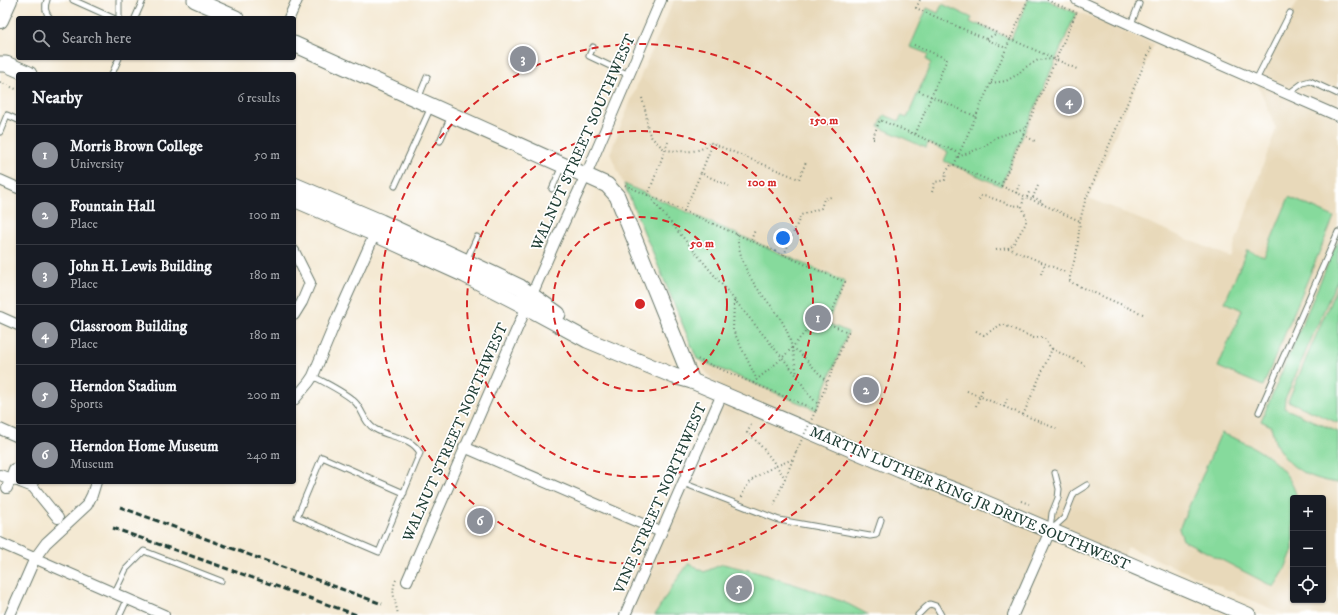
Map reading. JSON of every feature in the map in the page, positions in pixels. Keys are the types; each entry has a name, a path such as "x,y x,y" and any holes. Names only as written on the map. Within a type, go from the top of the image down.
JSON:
{"main road":[{"path":"0,20 9,0"},
{"path":"195,0 231,16"},
{"path":"296,45 607,185 617,196 692,381"},
{"path":"0,64 6,64 24,72"},
{"path":"0,70 16,78"},
{"path":"296,186 465,275 529,301"},
{"path":"296,200 378,228 466,262 520,287 529,301"},
{"name":"MARTIN LUTHER KING JR DRIVE SOUTHWEST","path":"529,301 585,330 677,369 692,381 900,470 962,493 1248,615"}],"street":[{"path":"290,16 297,0"},
{"name":"WALNUT STREET SOUTHWEST","path":"529,301 586,175 661,0"},
{"path":"1077,0 1338,116"},
{"path":"0,180 16,187"},
{"path":"296,398 313,376 338,316 378,228"},
{"path":"296,255 310,283 296,312"},
{"name":"WALNUT STREET NORTHWEST","path":"407,581 464,447 529,301"},
{"path":"0,317 16,324"},
{"name":"VINE STREET NORTHWEST","path":"625,615 722,394"},
{"path":"0,430 16,436"},
{"path":"464,447 661,532"},
{"path":"0,475 14,482 14,469"},
{"path":"22,484 33,487 58,518"},
{"path":"10,615 35,558 46,543 87,505 95,484"},
{"path":"1013,615 1050,531"},
{"path":"0,543 164,615"}],"lane":[{"path":"47,0 46,11 49,16"},
{"path":"73,0 109,16"},
{"path":"119,0 119,16"},
{"path":"137,16 143,0"},
{"path":"1131,24 1139,4"},
{"path":"1256,80 1290,13"},
{"path":"593,47 589,56 629,75"},
{"path":"113,72 118,60"},
{"path":"395,186 424,103 427,77"},
{"path":"1288,94 1303,83 1310,81 1338,94"},
{"path":"0,132 7,115 16,119"},
{"path":"440,141 451,115"},
{"path":"552,189 562,165"},
{"path":"1259,412 1338,232"},
{"path":"466,262 477,237"},
{"path":"313,376 334,388 355,403 367,423 374,429 403,439 417,447 420,452 404,492 379,552 297,517 322,457 404,492"},
{"path":"1050,531 1052,513 1058,498 1059,489 1055,472"},
{"path":"683,483 779,520 863,536 876,535 881,520"},
{"path":"1050,531 1064,518 1074,493 1087,485"},
{"path":"114,594 126,569 144,551 221,581"},
{"path":"120,615 127,600"},
{"path":"918,615 930,604 936,606 941,615"}],"path":[{"path":"920,0 916,8 1006,48"},
{"path":"954,165 1028,0"},
{"path":"1001,186 1076,13"},
{"path":"977,24 1077,69"},
{"path":"987,39 997,33"},
{"path":"914,45 947,59 915,135"},
{"path":"1143,314 1070,281 1077,250 1080,221 1090,188 1150,49 1152,46 1158,48"},
{"path":"991,83 1006,81 1038,60 1056,59"},
{"path":"0,82 16,89"},
{"path":"919,92 975,116"},
{"path":"642,98 646,113 648,131 652,138 665,150 697,150 709,142 799,180 806,162"},
{"path":"874,139 872,138 880,120 959,153"},
{"path":"957,157 983,147 997,137 1026,128"},
{"path":"1023,135 1035,141"},
{"path":"648,195 668,142"},
{"path":"684,210 713,143"},
{"path":"932,192 935,182 945,180 947,169 951,165 954,165 1080,221"},
{"path":"700,173 729,186"},
{"path":"624,184 845,282 827,323 848,332 816,410 793,458 774,505"},
{"path":"1016,193 1019,185"},
{"path":"1038,186 1033,198 1043,202 1042,204"},
{"path":"1027,198 1030,190"},
{"path":"648,195 797,376"},
{"path":"979,200 981,196 988,196 1012,205 1022,205"},
{"path":"996,250 1008,248 1014,243 1026,223 1026,216 1022,205 1024,196"},
{"path":"784,255 801,215 821,208 824,199 831,197"},
{"path":"751,240 755,230"},
{"path":"737,234 745,267 751,280 777,313 785,326 792,348 797,376 801,385 818,404"},
{"path":"1008,248 1065,272"},
{"path":"1040,274 1045,264"},
{"path":"734,300 733,330 757,380"},
{"path":"753,383 782,358 814,323 823,316 832,312"},
{"path":"976,331 984,335 1002,324 1034,338 1043,337 1052,349 1084,364 1084,367"},
{"path":"792,348 798,351 827,382"},
{"path":"1023,415 1052,349"},
{"path":"696,359 816,410"},
{"path":"976,406 983,388"},
{"path":"968,391 1057,429"},
{"path":"1004,407 1007,399"},
{"path":"751,425 747,434 756,441 785,478"},
{"path":"740,504 746,486 758,476 793,458"},
{"path":"1021,500 1029,504"},
{"path":"398,615 393,587 398,577 407,581"}],"shaded area":[{"path":"674,0 1051,0 1154,44 1089,198 1230,257 1276,129 1256,80 1298,0 1338,0 1338,615 1286,615 1128,547 1122,562 1050,531 1013,615 625,615 722,394 704,369 610,153 644,68"}],"green space":[{"path":"1028,0 1047,0 1076,13 1001,186 944,161 948,152 928,143 926,148 879,127 884,115 899,121 901,116 907,118 931,63 926,60 928,54 910,47 927,8 938,13 942,4 972,18 970,22 1011,39"},
{"path":"624,184 845,282 827,323 848,332 816,410 697,359"},
{"path":"1289,197 1334,217 1263,386 1218,367 1242,310 1225,302 1247,250 1264,257"},
{"path":"1338,240 1338,278 1285,399 1284,408 1338,432 1338,483 1311,476 1296,468 1278,448 1271,426 1261,421"},
{"path":"1338,284 1338,423 1288,401"},
{"path":"1221,433 1245,443 1268,456 1286,475 1293,486 1296,495 1290,495 1290,557 1284,571 1274,587 1183,540 1179,529"},
{"path":"689,563 704,572 723,564 756,572 815,591 848,604 869,615 655,615 673,585"}],"railway":[{"path":"120,507 382,604"},
{"path":"113,528 357,615"}],"place":[{"name":"John H. Lewis Building","path":"523,59"},
{"name":"Classroom Building","path":"1069,101"},
{"name":"Morris Brown College","path":"818,318"},
{"name":"Fountain Hall","path":"866,390"},
{"name":"Herndon Home Museum","path":"480,521"},
{"name":"Herndon Stadium","path":"739,588"}]}
